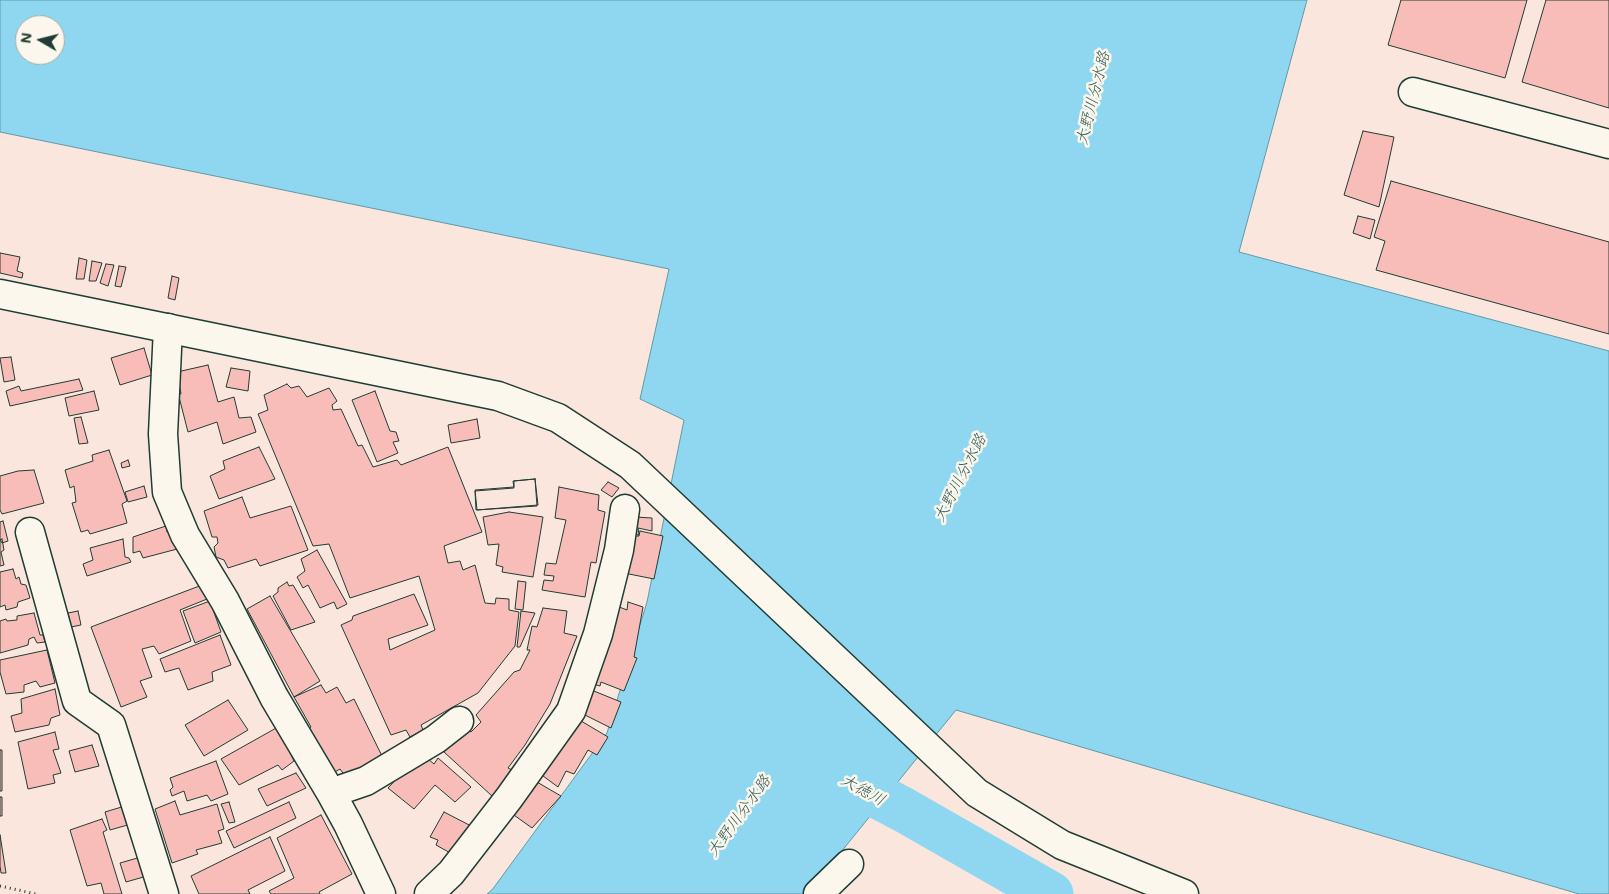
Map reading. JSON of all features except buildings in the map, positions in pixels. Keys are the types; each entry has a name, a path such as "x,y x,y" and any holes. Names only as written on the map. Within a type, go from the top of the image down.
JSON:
{"street":[{"path":"1413,92 1609,144"},
{"path":"0,294 498,396 558,418 630,465 977,794 1062,845 1184,894"},
{"path":"168,328 162,434 167,492 184,535 225,601 274,697 331,793 381,894"},
{"path":"429,894 451,873 509,798 571,711 598,634 619,550 625,508"},
{"path":"30,532 77,701 111,725 164,894"},
{"path":"331,793 366,780 436,739 459,721"},
{"path":"818,894 849,864"}],"path":[{"path":"0,886 36,894"}],"water":[{"name":"大野川分水路","path":"0,0 1307,0 1239,252 1609,351 1609,894 1579,894 956,710 807,894 487,894 492,890 607,733 647,602 684,420 640,399 669,269 0,132"}],"waterway":[{"name":"大徳川","path":"830,771 904,810 1051,894"}]}
